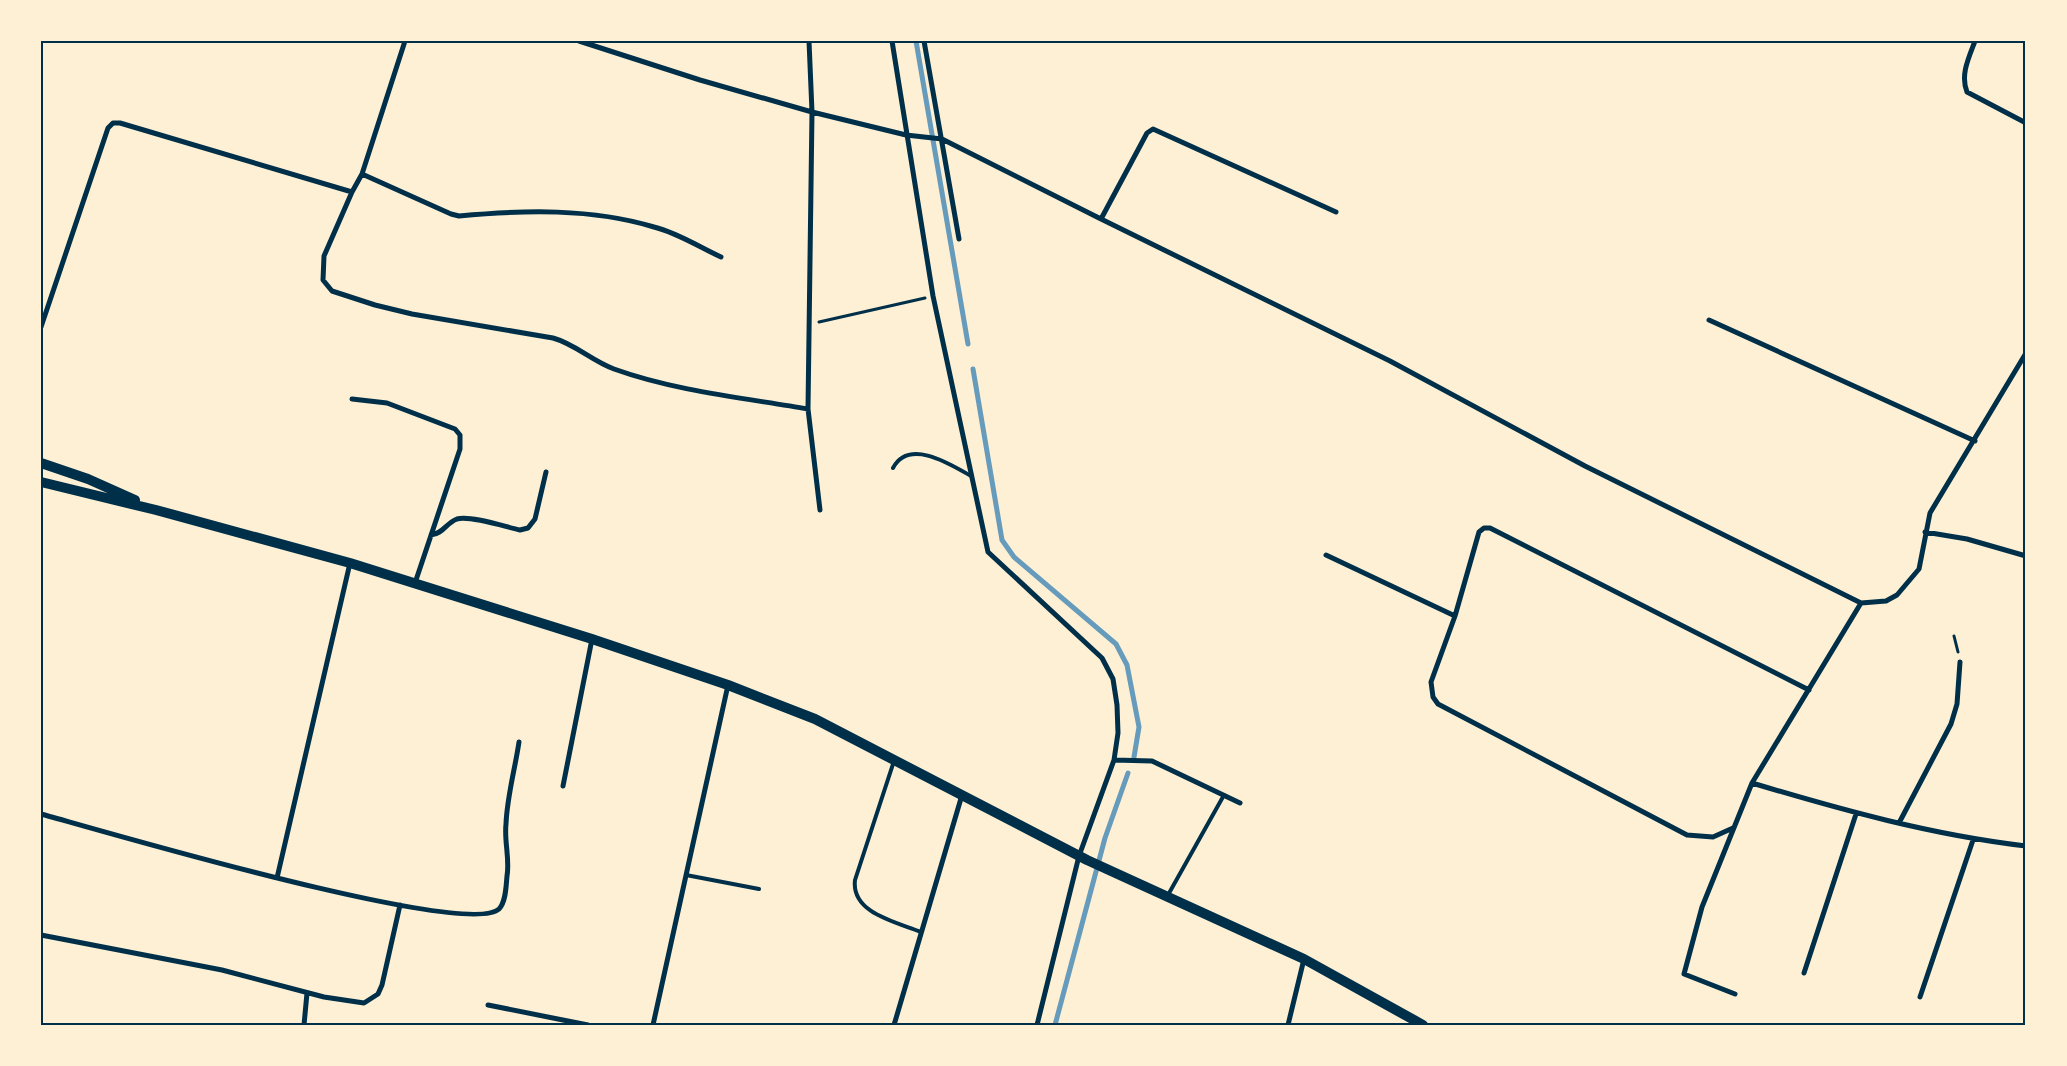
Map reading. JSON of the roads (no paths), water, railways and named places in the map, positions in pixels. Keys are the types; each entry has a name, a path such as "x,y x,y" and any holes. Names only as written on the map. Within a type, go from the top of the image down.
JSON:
{"main road":[{"path":"41,463 88,479 156,510"},
{"path":"41,482 156,510 350,563 592,639 728,685 815,719 1083,858 1304,959 1423,1025"}],"street":[{"path":"405,41 362,174 352,192 324,256 322,280 332,291 412,314 563,340 588,357 613,369 666,384 808,409"},
{"path":"579,41 700,80 812,112 908,135 939,138 1390,361 1585,466 1861,603 1886,601 1897,594 1919,569 1930,513 2026,354"},
{"path":"809,41 812,112 808,409 820,510"},
{"path":"892,41 933,296 988,552 1102,658 1113,679 1118,733 1114,760 1083,858 1037,1025"},
{"path":"924,41 939,138 959,239"},
{"path":"1975,41 1966,66 1967,92 2026,123"},
{"path":"41,327 108,128 113,123 120,123 352,192"},
{"path":"1101,219 1147,133 1153,129 1336,212"},
{"path":"362,174 459,216 528,210 629,221 671,233 721,257"},
{"path":"1709,320 1974,441"},
{"path":"352,399 403,407 455,429 460,435 460,449 415,583"},
{"path":"430,535 439,534 452,522 462,518 520,530 528,528 535,519 546,472"},
{"path":"1733,828 1712,837 1687,835 1438,704 1433,697 1432,682 1455,616 1478,532 1487,528 1809,690"},
{"path":"1925,532 1967,539 2026,556"},
{"path":"1326,555 1455,616"},
{"path":"277,878 350,563"},
{"path":"1735,994 1684,974 1702,907 1752,783 1861,603"},
{"path":"563,786 592,639"},
{"path":"1899,823 1951,724 1957,704 1960,662"},
{"path":"653,1025 728,685"},
{"path":"41,814 277,878 400,905 469,915 486,915 500,908 508,869 506,821 520,742"},
{"path":"1114,760 1152,761 1240,803"},
{"path":"1752,783 1856,814 1973,840 2026,846"},
{"path":"894,1025 962,795"},
{"path":"1804,973 1856,814"},
{"path":"1920,997 1973,840"},
{"path":"41,935 222,970 307,993 364,1003 378,994 386,973 400,905"},
{"path":"1288,1025 1304,959"},
{"path":"304,1025 307,993"},
{"path":"488,1005 588,1025"}],"lane":[{"path":"893,468 897,460 904,456 915,454 939,460 971,476"},
{"path":"894,761 854,880 854,889 856,898 870,910 921,932"},
{"path":"1167,896 1224,796"},
{"path":"686,875 759,889"}],"waterway":[{"path":"916,41 968,344"},
{"path":"973,369 1002,540 1014,557 1116,644 1127,665 1139,727 1134,757"},
{"path":"1055,1025 1105,838 1128,773"}]}
